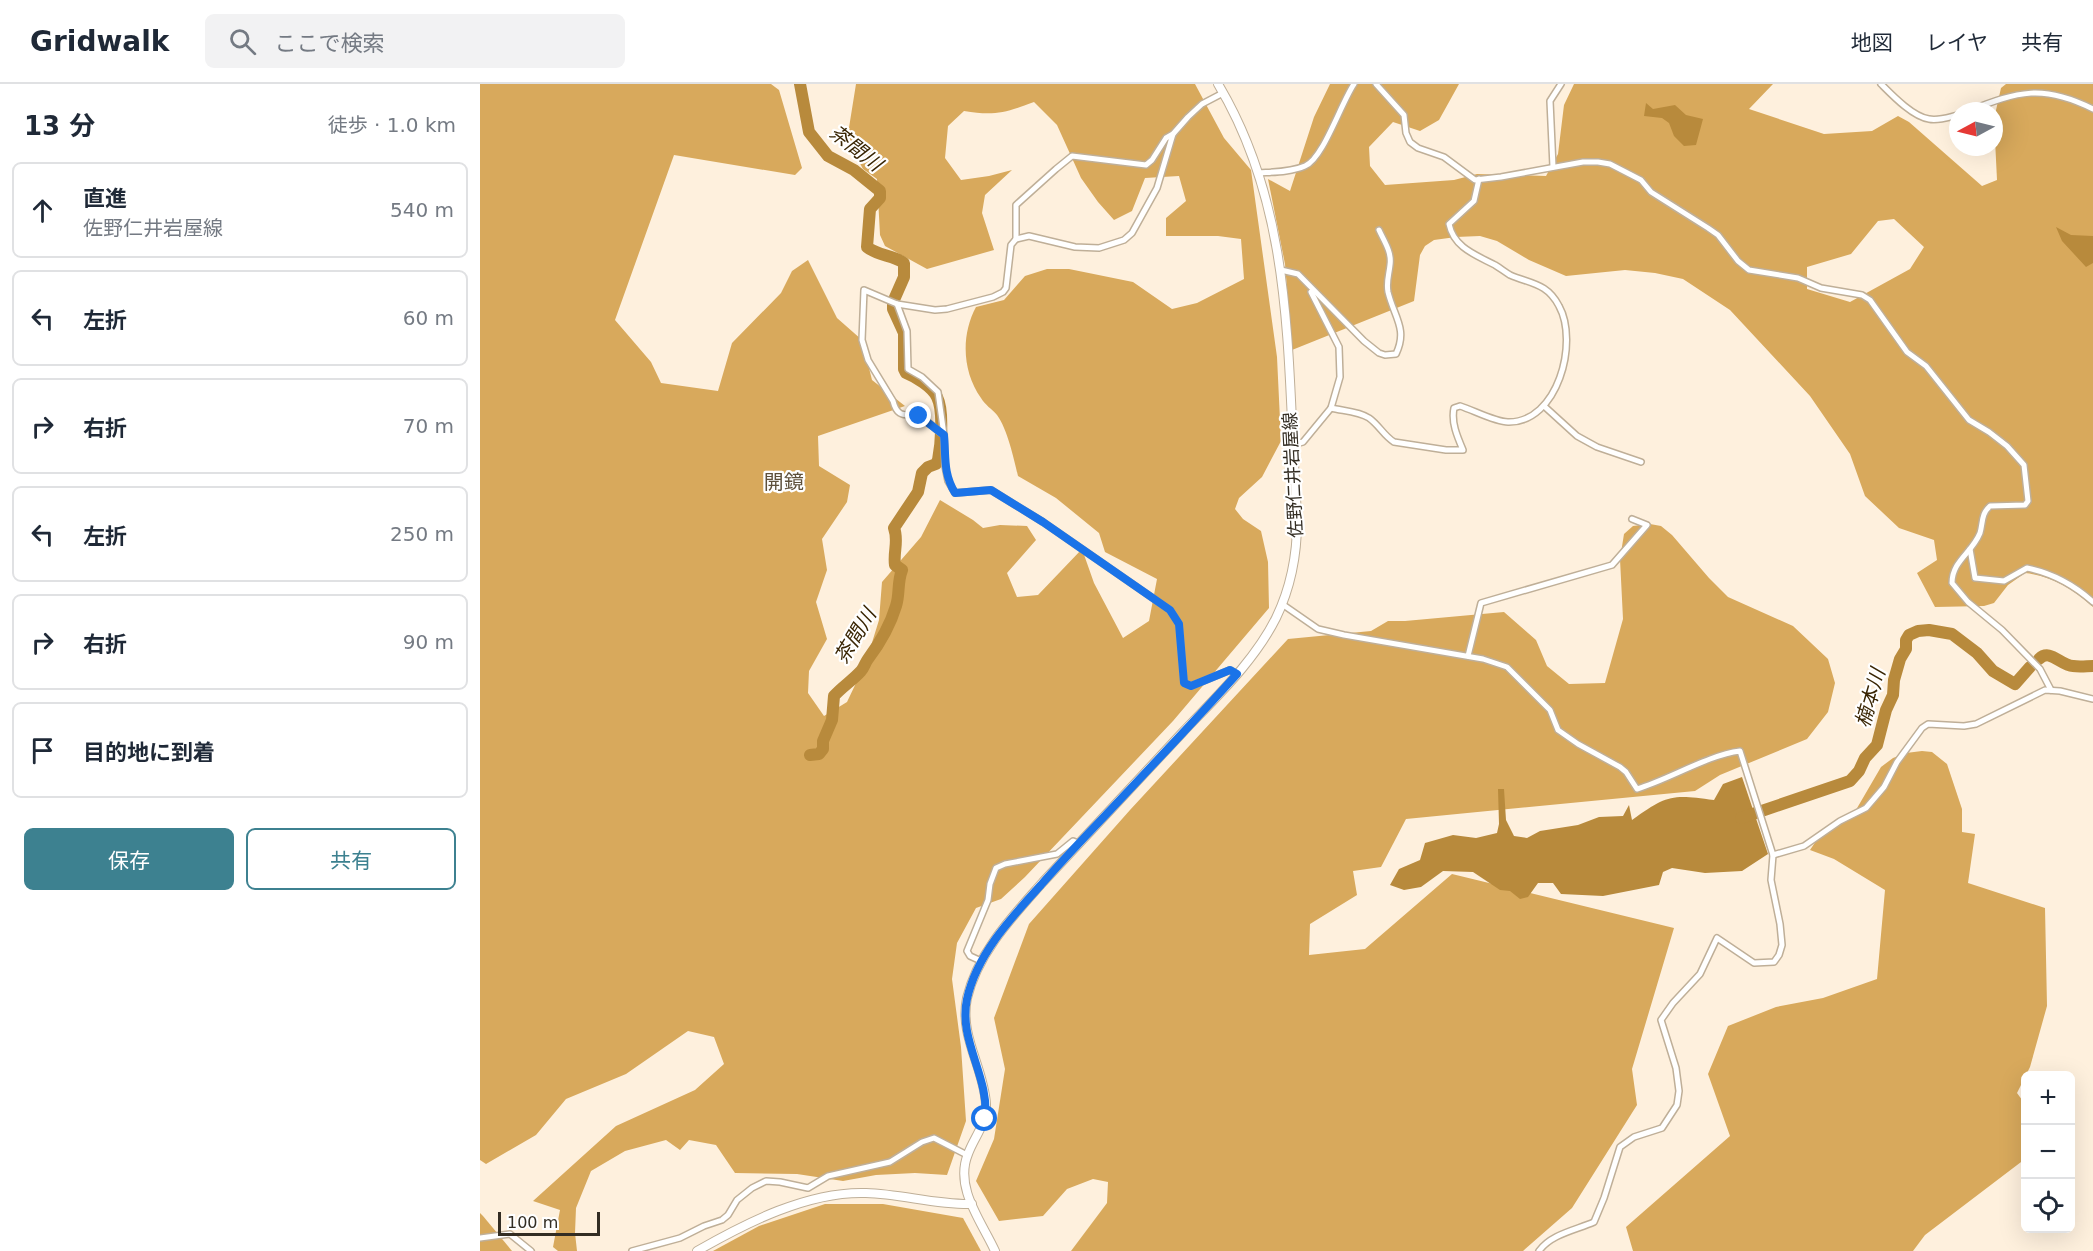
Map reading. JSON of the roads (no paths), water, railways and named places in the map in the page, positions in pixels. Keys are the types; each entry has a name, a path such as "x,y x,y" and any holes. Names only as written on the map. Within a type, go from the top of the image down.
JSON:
{"main road":[{"name":"佐野仁井岩屋線","path":"995,1251 965,1189 964,1177 967,1155 985,1119 986,1106 982,1080 972,1054 965,1014 971,984 981,961 1018,911 1078,843 1237,674 1259,646 1282,604 1292,574 1297,513 1281,270 1277,244 1259,173 1218,84"},
{"path":"697,1251 771,1214 822,1197 865,1193 951,1204 972,1204"}],"street":[{"path":"1259,173 1296,169 1307,166 1315,159 1354,84"},
{"path":"1376,84 1404,115 1410,142 1418,148 1443,157 1475,180 1583,162 1610,164 1641,180 1651,192 1708,228 1749,270 1798,278 1821,288 1862,295 1870,300 1907,352 1926,366 1969,420 2007,446 2024,465 2028,501 2025,505 1990,506 1984,511 1980,532 1952,572 1952,583 1968,602 2002,630 2040,669 2051,690"},
{"path":"1553,167 1550,101 1561,84"},
{"path":"1881,84 1910,109 1926,119 1949,118"},
{"path":"1992,102 2030,88 2061,92 2075,97 2093,109"},
{"path":"1016,239 1016,205 1072,156 1146,165 1152,160 1166,138 1173,134 1188,117 1202,104 1223,93"},
{"path":"944,435 919,416 905,416 895,407 868,360 862,340 864,290 894,303 935,310 947,309 993,297 1003,292 1008,282 1009,250 1016,239 1029,236 1075,247 1099,248 1124,240 1132,232 1157,188 1173,134"},
{"path":"1331,408 1368,418 1387,438 1394,442 1446,450 1463,450 1454,428 1454,408 1461,406 1506,422 1518,421 1534,415 1544,406 1555,389 1562,368 1566,338 1560,308 1547,290 1533,281 1510,274 1469,253 1451,232 1449,224 1474,201 1479,179"},
{"path":"1281,270 1298,274 1309,288 1379,353 1396,354 1402,343 1400,328 1388,292 1389,250 1379,230"},
{"path":"1292,446 1302,442 1331,408 1340,376 1339,347 1309,288"},
{"path":"894,303 906,331 908,369 922,377 938,392 944,435 945,466 948,481 955,493 991,490 1043,522 1170,610 1179,624 1184,683 1191,686 1230,670 1237,674"},
{"path":"1544,406 1576,436 1597,447 1641,462"},
{"path":"1468,656 1481,603 1612,565 1647,525 1632,519"},
{"path":"1970,549 1972,572 1975,578 2004,581 2027,568 2042,571 2076,587 2093,602"},
{"path":"1282,604 1318,629 1483,659 1507,667 1550,710 1558,730 1620,767 1637,789 1655,784 1726,753 1740,751 1773,855 1771,880 1782,945 1779,955 1774,962 1759,964 1717,938 1700,974 1672,1003 1661,1020 1676,1068 1679,1091 1673,1114 1662,1128 1634,1137 1620,1147 1594,1222 1553,1238 1539,1251"},
{"path":"1773,855 1804,846 1840,821 1866,808 1884,787 1897,762 1922,728 1928,724 1964,726 1976,724 1992,718 2036,693 2051,690 2093,699"},
{"path":"981,961 970,956 968,951 988,900 990,884 996,868 1005,864 1057,854 1073,841 1078,843"},
{"path":"632,1251 646,1245 680,1238 722,1220 737,1200 752,1188 766,1181 808,1188 828,1176 890,1162 922,1142 934,1138 967,1155"},
{"path":"480,1238 510,1234 531,1251"}],"waterway":[{"name":"茶間川","path":"800,84 809,132 828,156 854,170 880,191 880,198 870,209 867,247 904,263 904,277 893,302 893,309 904,333 904,369 906,373 935,393 941,419 938,460 936,464 928,467 922,473 918,492 894,528 895,565 902,570 894,613 877,647 862,670 834,696 832,720 823,741 823,749 819,754 810,755"},
{"name":"楠本川","path":"1741,818 1850,781 1859,771 1865,758 1877,745 1886,710 1893,695 1894,680 1900,659 1906,649 1906,640 1909,635 1929,630 1952,634 1977,653 1993,671 2015,684 2030,667"},
{"name":"楠本川","path":"2039,659 2047,655 2068,665 2093,666"}],"district":[{"name":"開鏡","path":"784,482"}]}
